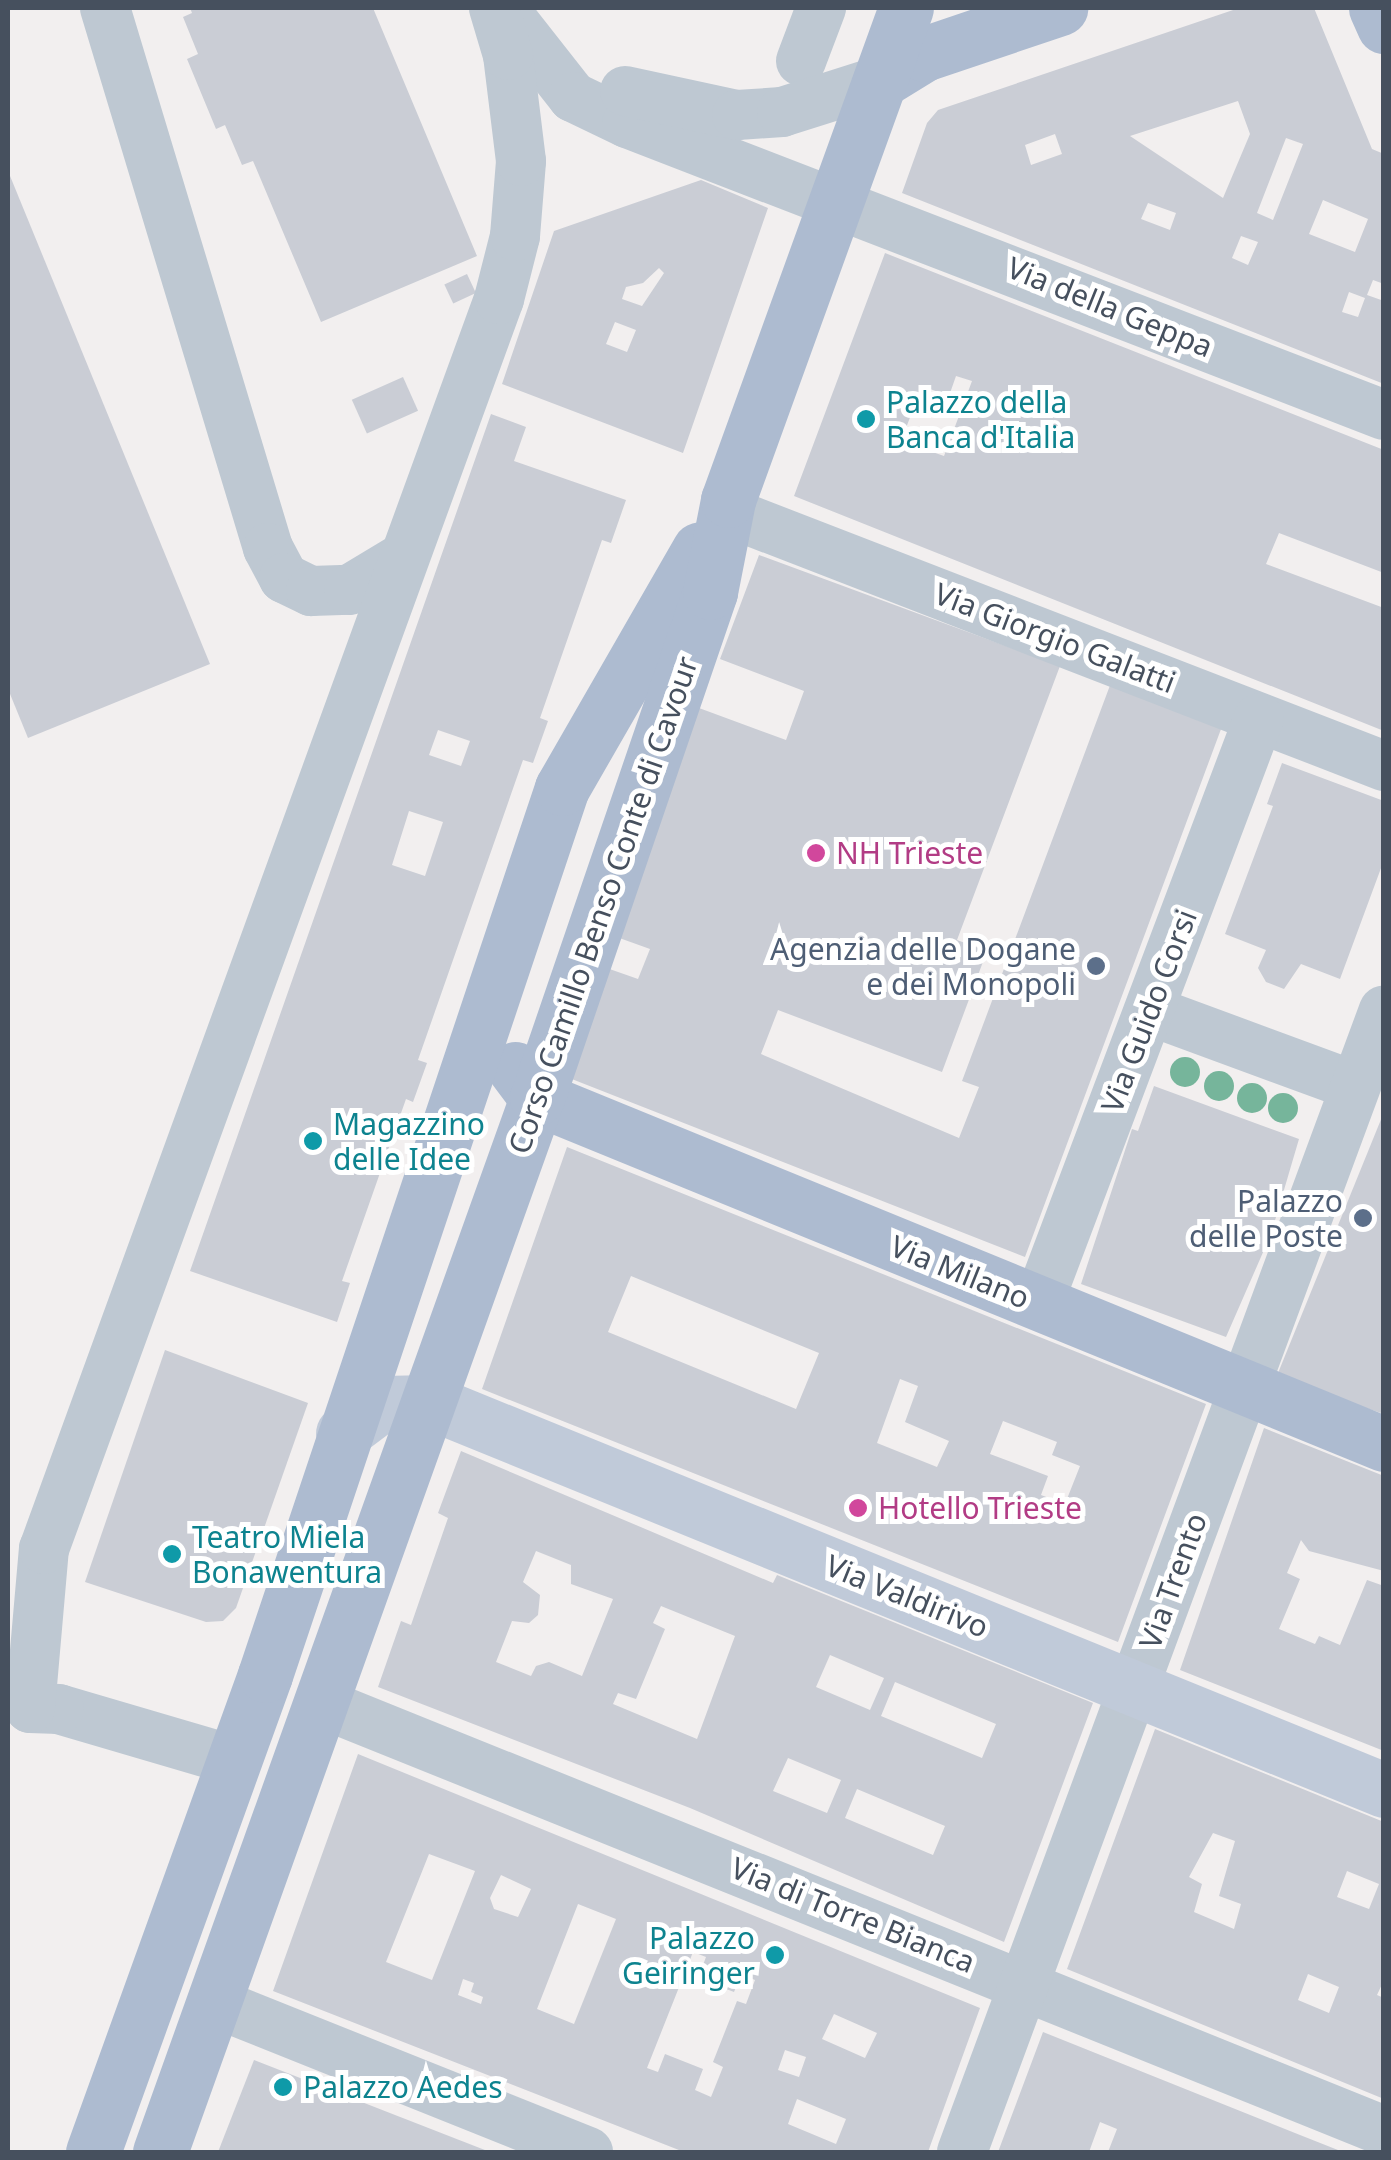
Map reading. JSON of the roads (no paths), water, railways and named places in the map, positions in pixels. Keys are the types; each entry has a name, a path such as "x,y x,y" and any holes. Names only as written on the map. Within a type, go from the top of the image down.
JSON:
{"main road":[{"name":"Corso Camillo Benso Conte di Cavour","path":"160,2152 537,1098 704,610 727,505 906,8"},
{"path":"880,81 924,54 1060,8"},
{"path":"1376,8 1384,26"},
{"name":"Corso Camillo Benso Conte di Cavour","path":"93,2152 265,1675 343,1432 562,788 727,505"},
{"path":"537,1098 515,1072 515,1037 664,612"},
{"name":"Via Milano","path":"537,1098 1384,1444"},
{"path":"343,1432 384,1403 430,1402"},
{"name":"Via Valdirivo","path":"430,1402 1384,1790"}],"street":[{"path":"105,8 276,563 284,578 311,591 348,590 404,557"},
{"path":"232,1760 59,1708 30,1708 44,1548 499,299 515,236 517,108 494,8"},
{"path":"507,8 564,65 677,107 736,115 782,112 880,81"},
{"name":"Via della Geppa","path":"507,8 574,98 1384,415"},
{"path":"801,61 821,8"},
{"name":"Via Giorgio Galatti","path":"727,505 1384,766"},
{"name":"Via Guido Corsi","path":"1038,1304 1259,718"},
{"name":"Via Trento","path":"962,2152 1384,1010"},
{"path":"1170,1018 1341,1081"},
{"name":"Via di Torre Bianca","path":"321,1703 1384,2131"},
{"path":"213,2002 588,2152"}],"place":[{"name":"Palazzo della Banca d'Italia","path":"866,419"},
{"name":"NH Trieste","path":"816,853"},
{"name":"Agenzia delle Dogane e dei Monopoli","path":"1096,966"},
{"name":"Magazzino delle Idee","path":"313,1141"},
{"name":"Palazzo delle Poste","path":"1363,1218"},
{"name":"Hotello Trieste","path":"858,1508"},
{"name":"Teatro Miela Bonawentura","path":"172,1554"},
{"name":"Palazzo Geiringer","path":"775,1955"},
{"name":"Palazzo Aedes","path":"283,2087"}]}
